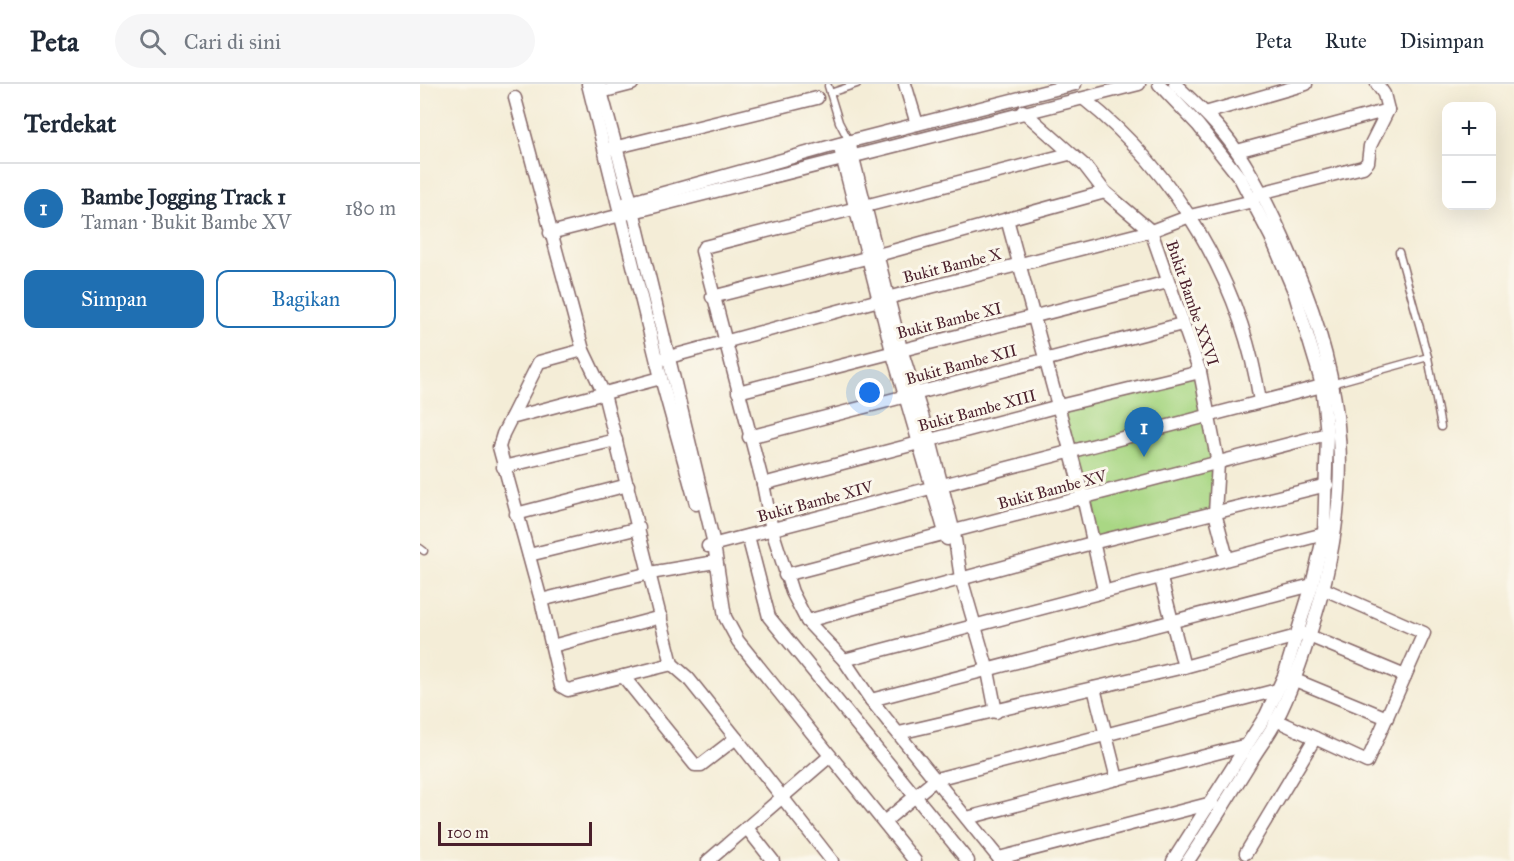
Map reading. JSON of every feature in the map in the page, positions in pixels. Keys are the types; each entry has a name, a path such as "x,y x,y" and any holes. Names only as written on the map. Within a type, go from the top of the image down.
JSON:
{"street":[{"path":"588,84 627,209 713,552 725,617 738,641 915,861"},
{"path":"610,149 600,88 632,84"},
{"path":"905,84 918,124"},
{"path":"550,233 844,143 1075,84"},
{"path":"627,209 848,158 1023,111 1084,99 1139,84"},
{"path":"1159,84 1198,125 1257,197"},
{"path":"1173,861 1266,715 1301,634 1318,587 1337,525 1341,491 1338,411 1257,197 1236,151 1205,113 1175,84"},
{"path":"1205,113 1306,84"},
{"path":"1236,151 1388,110 1377,84"},
{"path":"515,98 583,350 603,394 616,440 672,664 688,678 832,861"},
{"path":"610,149 817,98"},
{"path":"1084,99 1110,120 1155,170 1190,216 1223,278 1243,327 1255,369 1260,401"},
{"name":"Bukit Bambe X","path":"663,359 884,299 1151,231 1190,216 1363,167 1368,162 1370,146 1388,110"},
{"name":"Bukit Bambe XXVI","path":"1023,111 1084,166 1105,192 1151,231 1200,372 1210,415 1218,464 1215,513 1227,558"},
{"path":"844,143 897,350 925,441 988,671 996,712"},
{"path":"1070,154 704,247 702,252 763,484 772,530 785,575 807,621 844,660 872,700 1000,859 1212,803"},
{"path":"712,297 873,256 1105,192"},
{"path":"1007,219 1083,497 1104,590"},
{"name":"Bukit Bambe XI","path":"738,392 1168,282"},
{"name":"Bukit Bambe XII","path":"749,437 1182,324"},
{"path":"583,350 539,362 500,441 503,467 529,555 562,688 568,690 672,664"},
{"path":"663,359 661,378 713,552"},
{"name":"Bukit Bambe XIII","path":"763,484 1059,406 1200,372"},
{"path":"511,418 661,378"},
{"path":"1318,587 1324,534 1328,385"},
{"name":"Bukit Bambe XIV","path":"541,600 650,573 713,552 748,536 1069,450 1328,385"},
{"name":"Bukit Bambe XV","path":"785,575 1327,435"},
{"path":"503,467 616,440"},
{"path":"516,514 628,485"},
{"path":"807,621 1092,543 1326,485"},
{"path":"529,555 639,528"},
{"path":"844,660 1104,590 1161,579 1227,558 1324,534"},
{"path":"748,536 769,617 968,861"},
{"path":"1161,579 1184,667"},
{"path":"872,700 1173,621 1318,587 1424,633 1367,762 1276,720"},
{"path":"552,646 661,617"},
{"path":"1188,861 1276,720 1294,680 1301,634"},
{"path":"899,733 1184,667 1301,634 1405,676"},
{"path":"623,676 695,765 701,765 736,738"},
{"path":"1294,680 1387,718"},
{"path":"1094,688 1117,779"},
{"path":"884,822 936,779 1277,690"},
{"path":"1246,853 1315,738"},
{"path":"967,818 1247,746"},
{"path":"712,860 830,756"},
{"path":"747,828 773,861"}],"lane":[{"path":"830,93 857,84"},
{"path":"828,86 844,143"},
{"path":"839,122 844,143"},
{"path":"1399,252 1428,357 1441,427"},
{"path":"1328,385 1428,357"}],"green space":[{"path":"1200,372 1210,415 1215,513 1092,543 1059,406"}],"place":[{"name":"Bambe Jogging Track 1","path":"1144,457"}]}
